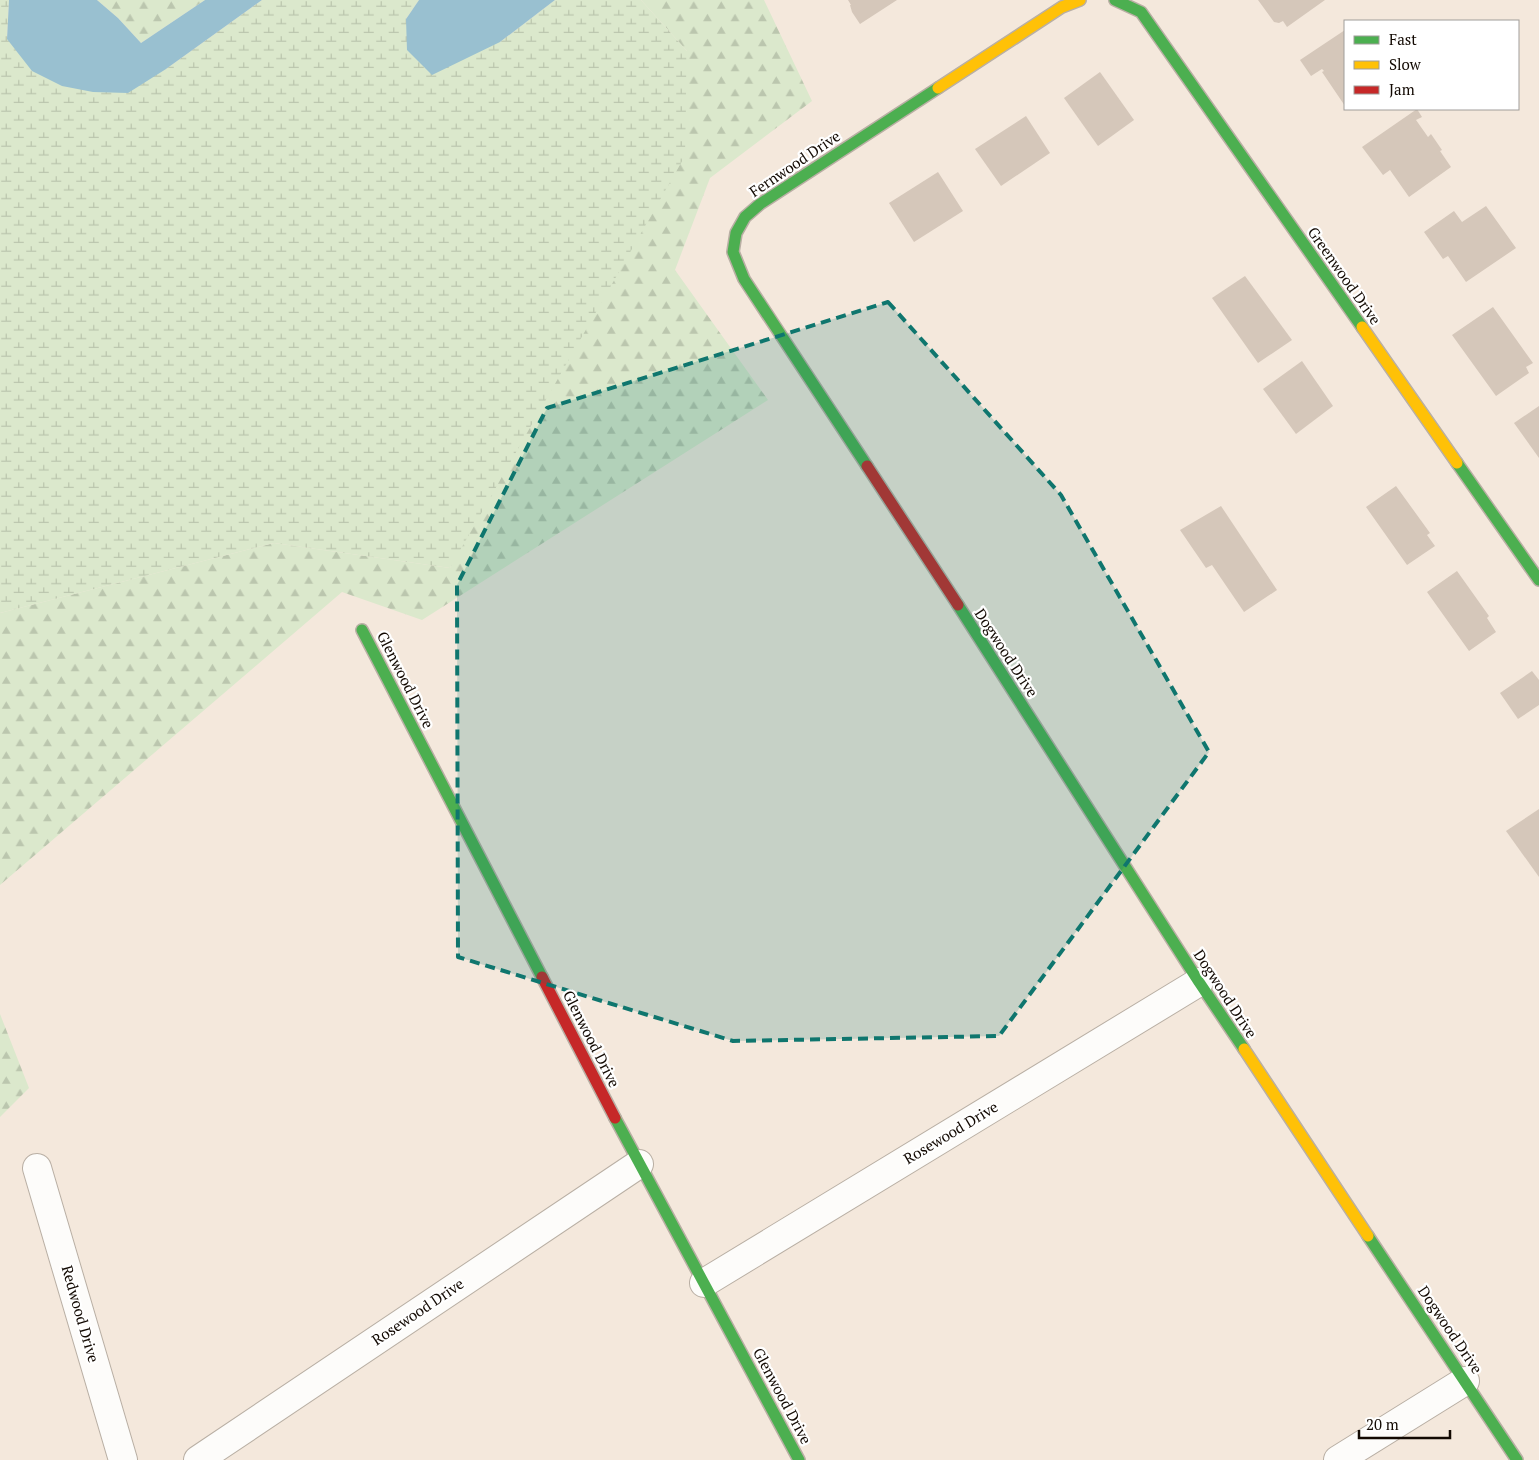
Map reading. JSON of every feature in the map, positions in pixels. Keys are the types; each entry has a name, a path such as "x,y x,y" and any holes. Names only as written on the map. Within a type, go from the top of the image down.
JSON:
{"street":[{"name":"Fernwood Drive","path":"915,539 744,279 734,252 736,232 745,217 760,204 1062,7 1080,0"},
{"name":"Greenwood Drive","path":"1115,0 1141,12 1539,580"},
{"name":"Dogwood Drive","path":"915,539 1199,982 1517,1460"},
{"name":"Glenwood Drive","path":"362,630 639,1164 799,1460"},
{"name":"Rosewood Drive","path":"704,1283 1199,982"},
{"name":"Rosewood Drive","path":"198,1460 639,1164"},
{"name":"Redwood Drive","path":"37,1168 122,1460"},
{"path":"1338,1460 1465,1381"}],"highlighted area":[{"path":"888,302 1061,495 1209,752 999,1036 733,1041 458,957 457,585 547,408"}],"green space":[{"path":"0,0 9,0 7,39 166,69 262,0 419,0 406,19 500,42 555,0 641,0 687,51 685,156 450,568 274,543 0,613"},
{"path":"97,0 205,0 141,43 118,18"},
{"path":"641,0 764,0 812,101 710,178 675,270 768,400 422,620 342,592 0,885 0,613 274,543 450,568 687,51"},
{"path":"0,1014 29,1088 0,1117"}],"water":[{"path":"9,0 97,0 118,18 141,43 205,0 262,0 166,69 128,93 93,92 62,86 32,71 7,39"},
{"path":"419,0 555,0 500,42 432,75 407,50 406,19"}],"building":[{"path":"848,0 897,0 860,24 852,12"},
{"path":"1258,0 1325,0 1287,27 1283,21 1279,23 1274,22"},
{"path":"1344,31 1344,105 1322,72 1324,71 1322,69 1311,76 1300,60"},
{"path":"1100,72 1134,120 1098,146 1064,98"},
{"path":"1418,110 1422,117 1416,120 1428,137 1431,134 1451,167 1409,197 1390,170 1383,175 1362,147"},
{"path":"1026,116 1050,153 1001,186 975,149"},
{"path":"938,172 963,211 914,242 889,203"},
{"path":"1486,206 1516,248 1466,282 1448,256 1443,259 1424,232 1454,211 1462,222"},
{"path":"1245,276 1292,340 1258,363 1212,298"},
{"path":"1493,307 1533,363 1526,367 1529,373 1496,396 1452,335"},
{"path":"1302,361 1333,406 1296,434 1263,389"},
{"path":"1539,406 1539,458 1514,423"},
{"path":"1396,486 1430,533 1427,535 1435,546 1407,565 1366,507"},
{"path":"1221,506 1277,590 1244,612 1212,565 1206,568 1180,530"},
{"path":"1457,571 1489,616 1487,618 1496,632 1469,651 1427,592"},
{"path":"1532,671 1539,680 1539,705 1518,719 1500,693"},
{"path":"1539,809 1539,877 1506,831"}],"traffic: fast":[{"path":"1115,0 1141,12 1362,327"},
{"path":"867,466 744,279 733,252 736,233 745,217 760,204 938,88"},
{"path":"1457,463 1539,580"},
{"path":"958,605 1199,982 1244,1049"},
{"path":"362,630 542,977"},
{"path":"615,1118 799,1460"},
{"path":"1368,1236 1517,1460"}],"traffic: slow":[{"path":"938,88 1062,7 1080,0"},
{"path":"1362,327 1457,463"},
{"path":"1244,1049 1368,1236"}],"traffic: jam":[{"path":"867,466 958,605"},
{"path":"542,977 615,1118"}]}
